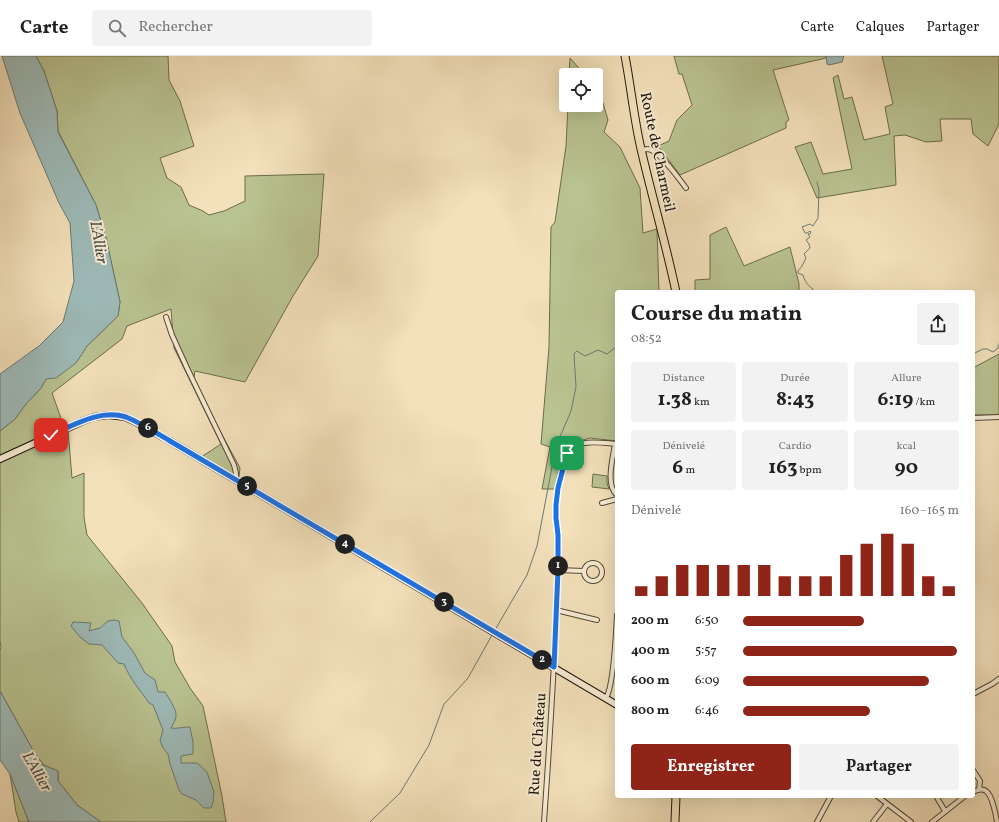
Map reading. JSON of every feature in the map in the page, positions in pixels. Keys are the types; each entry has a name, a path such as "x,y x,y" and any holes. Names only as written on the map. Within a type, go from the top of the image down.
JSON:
{"main road":[{"name":"Route de Charmeil","path":"625,56 643,149 656,196 660,224 676,290"},
{"path":"0,459 94,417 108,415 124,417 143,425 615,704"},
{"path":"672,798 672,822"},
{"path":"675,822 676,798"}],"street":[{"path":"643,149 649,149 663,160 686,188"},
{"path":"166,317 181,355 234,465 236,480"},
{"path":"975,418 999,417"},
{"name":"Rue du Château","path":"544,822 554,667 558,570 556,505 558,488 567,453 574,446 594,442 615,444"},
{"path":"615,450 610,480 615,492"},
{"path":"602,503 615,500"},
{"path":"594,563 601,567 602,571 601,576 595,581 587,579 584,572 587,566 594,563"},
{"path":"558,570 584,572"},
{"path":"556,610 597,620"},
{"path":"606,698 615,656"},
{"path":"975,693 999,679"},
{"path":"975,773 980,781 979,790"},
{"path":"975,791 979,790 986,791 989,794 997,822"},
{"path":"817,822 830,798"},
{"path":"880,798 911,822"},
{"path":"937,798 946,811"},
{"path":"932,822 962,798"},
{"path":"873,822 887,804"}],"green space":[{"path":"36,56 168,56 169,80 180,101 194,146 160,158 167,178 181,187 189,205 209,215 224,211 245,201 245,176 324,174 318,256 293,296 245,382 195,371 194,378 212,416 240,468 239,477 230,480 200,463 204,455 221,444 174,348 171,309 127,326 122,339 52,393 63,424 62,427 0,455 0,431 15,419 26,404 41,388 46,379 76,363 87,346 118,316 120,302 106,238 96,205 58,131 57,111 44,71"},
{"path":"674,56 832,56 773,70 789,120 786,122 786,128 680,175 658,146 669,141 677,120 692,105 682,74 679,74"},
{"path":"882,56 999,56 999,124 988,146 973,134 971,119 940,119 942,141 926,142 905,135 894,136 896,185 817,198 795,147 811,142 823,174 852,169 833,78 838,75 844,99 852,97 864,140 890,134 885,107 893,104"},
{"path":"570,58 579,68 569,68"},
{"path":"603,103 608,120 604,132 620,147 640,188 643,233 657,229 659,290 615,290 615,441 590,438 576,442 566,448 555,489 542,489 550,447 541,444 549,347 551,227 555,222 566,146 568,112 603,112"},
{"path":"726,227 744,266 790,247 799,284 799,290 695,290 695,280 710,279 710,235"},
{"path":"999,354 999,415 975,415 975,367"},
{"path":"68,430 72,478 84,473 84,517 87,535 142,603 172,646 175,662 190,688 203,706 226,822 101,822 77,805 58,781 58,771 44,765 34,752 0,691 0,461"},
{"path":"593,474 607,476 609,489 592,487"},
{"path":"10,774 29,822 19,822"}],"water":[{"name":"L'Allier","path":"2,56 36,56 44,71 57,111 58,132 96,205 106,238 120,302 118,316 87,346 76,363 56,378 46,379 41,388 26,404 15,419 0,431 0,374 39,346 63,322 74,281 70,223 59,203 20,113"},
{"path":"826,56 844,56 842,62 829,65 827,64"},
{"path":"108,621 119,621 122,637 134,653 145,673 155,680 158,692 165,692 172,704 176,716 171,728 190,727 193,742 193,754 181,756 181,763 197,763 207,772 214,792 211,808 204,808 196,800 182,794 179,790 168,754 160,741 163,730 153,705 149,703 135,684 124,664 118,663 102,645 89,644 80,637 71,626 73,622 91,623 89,631 100,628"},
{"name":"L'Allier","path":"0,691 34,752 43,765 58,771 58,781 77,805 101,822 29,822 10,774 0,760"}],"waterway":[{"path":"812,290 806,283 803,275 798,273 798,271 806,258 804,254 810,248 806,240 810,237 808,234 811,232 805,233 802,227 810,224 813,226 818,218 819,190 817,182"},
{"path":"975,353 983,349 993,352 998,348 999,344"},
{"path":"495,630 527,575 537,546 556,446 571,411 576,387 574,354 577,351 585,356 598,350 607,354 615,348"},
{"path":"370,822 400,793 429,745 444,704 468,678 492,635"}],"route":[{"path":"51,435 94,417 115,415 134,421 554,667 558,570 556,505 558,488 567,453"}]}
